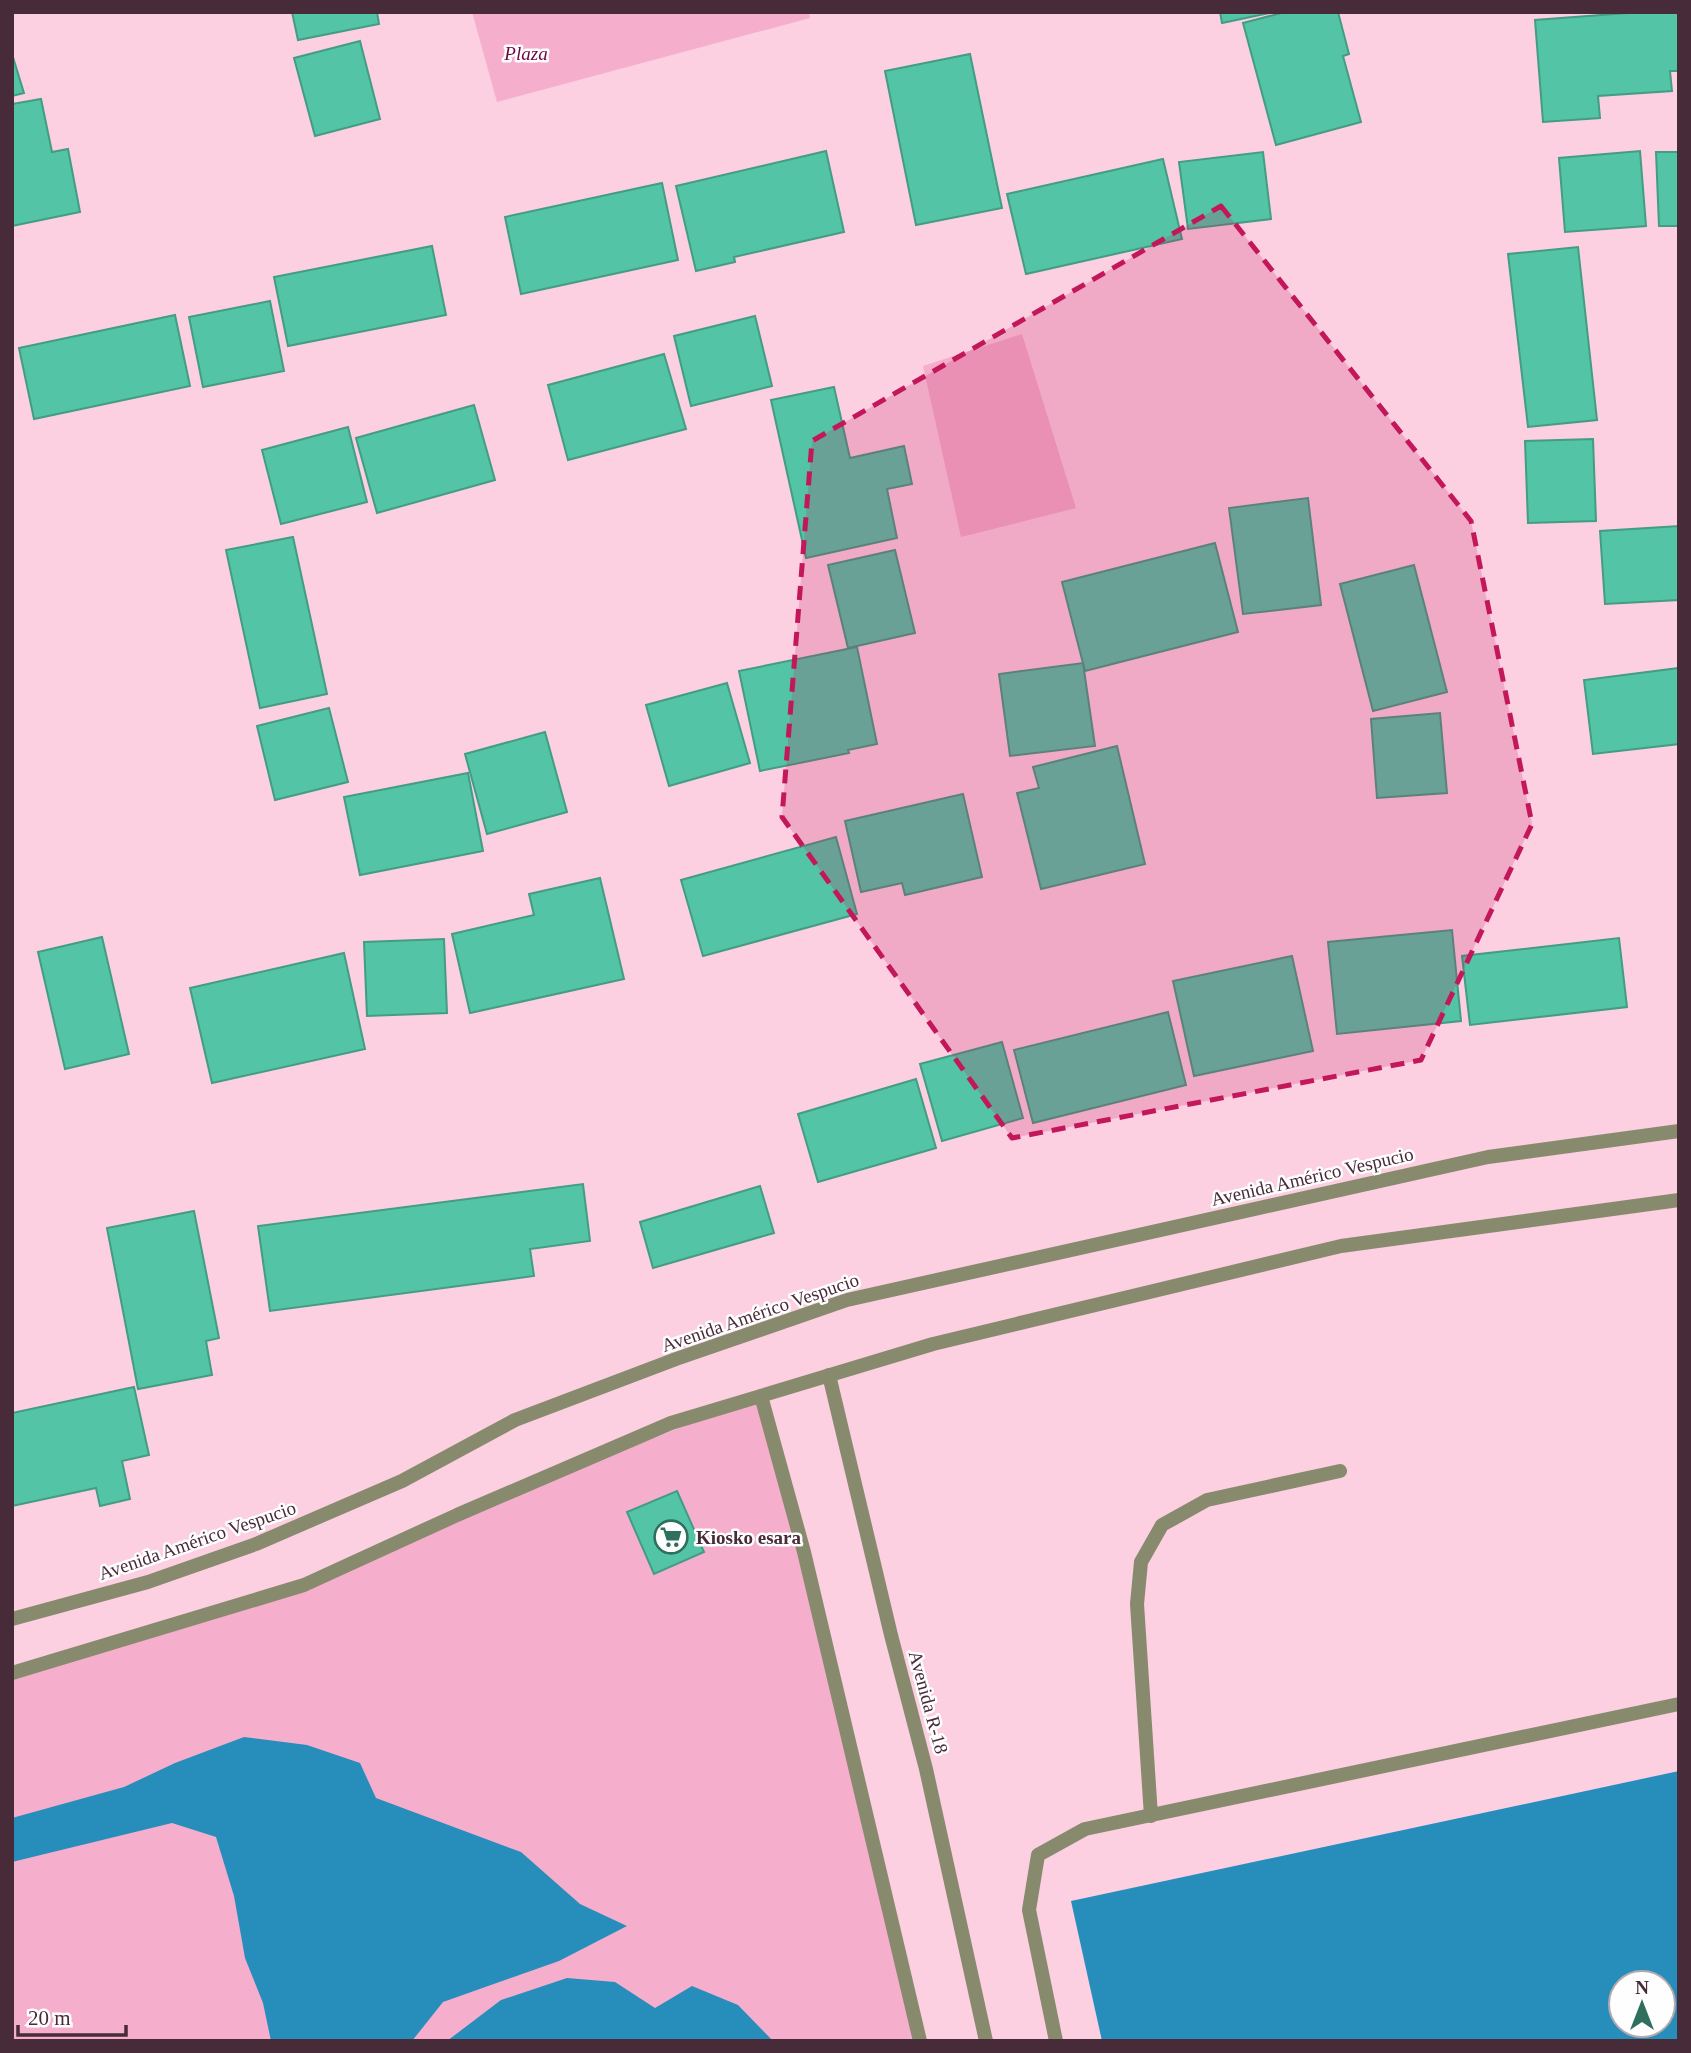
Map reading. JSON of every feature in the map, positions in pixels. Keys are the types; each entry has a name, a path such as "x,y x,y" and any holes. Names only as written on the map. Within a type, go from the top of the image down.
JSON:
{"street":[{"name":"Avenida Américo Vespucio","path":"12,1619 148,1582 256,1544 402,1481 515,1420 676,1359 847,1300 1488,1157 1679,1131"},
{"path":"12,1673 304,1585 457,1515 671,1423 933,1344 1341,1246 1679,1200"},
{"name":"Avenida R-18","path":"829,1376 926,1769 986,2041"},
{"path":"761,1396 804,1552 920,2041"},
{"path":"1151,1815 1137,1604 1141,1562 1162,1525 1207,1500 1340,1472"},
{"path":"1056,2041 1029,1910 1038,1855 1085,1829 1679,1704"}],"highlighted area":[{"path":"1221,206 1471,521 1532,824 1421,1060 1012,1138 782,817 812,441"}],"green space":[{"name":"Plaza","path":"472,12 809,12 810,18 497,102"},
{"path":"1022,334 1076,508 961,537 923,366"},
{"path":"761,1396 920,2041 12,2041 12,1673 304,1585 457,1515"}],"water":[{"path":"244,1737 307,1745 360,1763 376,1798 521,1852 580,1904 627,1926 559,1961 443,2002 412,2041 271,2041 263,2003 245,1958 234,1896 216,1837 172,1823 12,1862 12,1818 124,1787 175,1763"},
{"path":"1679,1771 1679,2041 1102,2041 1071,1901"},
{"path":"567,1978 615,1982 655,2008 692,1986 738,2005 773,2041 447,2041 501,2000"}],"building":[{"path":"292,12 377,12 379,24 298,40"},
{"path":"1220,12 1274,12 1222,23"},
{"path":"1285,12 1338,12 1349,54 1343,56 1361,122 1276,145 1243,23"},
{"path":"1641,12 1679,12 1679,71 1670,71 1672,91 1598,96 1600,118 1543,122 1535,20"},
{"path":"360,41 380,119 315,136 294,58"},
{"path":"12,54 24,93 12,96"},
{"path":"970,54 1002,208 916,225 885,71"},
{"path":"41,99 52,152 68,149 80,212 12,226 12,104"},
{"path":"826,151 844,232 734,257 735,262 696,271 676,186"},
{"path":"1640,151 1646,226 1565,232 1559,158"},
{"path":"1263,152 1271,219 1188,229 1179,162"},
{"path":"1656,152 1679,152 1679,226 1659,226"},
{"path":"1163,159 1182,239 1026,274 1007,194"},
{"path":"662,183 678,260 521,294 505,217"},
{"path":"432,246 446,315 288,346 274,277"},
{"path":"1578,247 1597,420 1528,427 1508,254"},
{"path":"270,301 284,371 203,387 189,317"},
{"path":"175,315 190,386 34,419 19,348"},
{"path":"755,316 772,386 691,406 674,336"},
{"path":"664,354 686,429 568,460 548,385"},
{"path":"834,387 850,458 904,446 912,484 887,489 897,538 806,558 771,400"},
{"path":"474,405 495,480 377,513 356,438"},
{"path":"348,427 367,502 281,524 262,450"},
{"path":"1593,439 1596,521 1528,523 1525,441"},
{"path":"1308,498 1321,605 1243,614 1229,508"},
{"path":"1679,526 1679,600 1605,604 1600,531"},
{"path":"293,537 327,694 260,708 226,550"},
{"path":"1215,543 1238,632 1085,671 1062,582"},
{"path":"895,550 915,633 848,648 828,565"},
{"path":"1414,565 1447,692 1373,711 1340,584"},
{"path":"857,647 877,744 848,750 849,753 760,771 739,671"},
{"path":"1083,663 1095,746 1010,756 999,674"},
{"path":"1679,668 1679,744 1593,754 1584,680"},
{"path":"727,683 750,763 669,786 646,705"},
{"path":"329,708 348,782 275,800 257,726"},
{"path":"1440,713 1447,793 1377,798 1371,719"},
{"path":"545,732 567,812 487,834 465,754"},
{"path":"1117,746 1145,864 1041,889 1017,793 1039,788 1033,767"},
{"path":"468,773 483,851 360,875 344,797"},
{"path":"963,794 982,877 905,895 902,883 861,892 845,821"},
{"path":"836,837 857,914 703,956 681,880"},
{"path":"600,878 624,979 470,1013 452,934 534,915 529,894"},
{"path":"1452,930 1461,1021 1337,1034 1328,942"},
{"path":"102,937 129,1054 65,1069 38,952"},
{"path":"1619,938 1627,1007 1470,1025 1462,956"},
{"path":"444,939 447,1013 367,1016 364,942"},
{"path":"344,953 365,1049 212,1083 190,988"},
{"path":"1292,956 1313,1051 1194,1076 1173,981"},
{"path":"1168,1012 1186,1085 1033,1123 1014,1050"},
{"path":"1002,1042 1023,1118 942,1141 920,1064"},
{"path":"916,1079 936,1148 818,1182 798,1114"},
{"path":"583,1184 590,1241 530,1249 534,1276 270,1311 258,1226"},
{"path":"760,1186 774,1233 653,1268 640,1222"},
{"path":"194,1211 219,1338 206,1341 212,1375 138,1389 107,1228"},
{"path":"134,1387 149,1455 122,1461 130,1499 100,1506 96,1488 12,1506 12,1413"},
{"path":"677,1491 704,1552 654,1574 627,1512"}],"place":[{"name":"Kiosko esara","path":"671,1537"}]}
